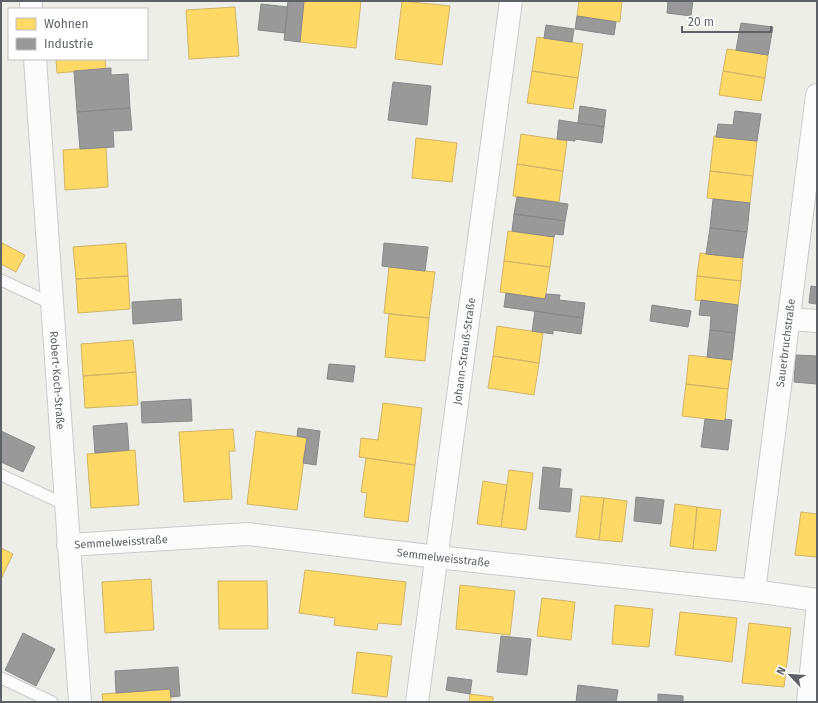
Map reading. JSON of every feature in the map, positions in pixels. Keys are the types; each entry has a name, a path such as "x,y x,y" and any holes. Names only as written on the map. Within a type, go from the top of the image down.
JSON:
{"street":[{"name":"Johann-Strauß-Straße","path":"417,702 511,1"},
{"name":"Robert-Koch-Straße","path":"35,60 80,702"},
{"name":"Sauerbruchstraße","path":"754,591 817,95"},
{"path":"789,319 817,321"},
{"name":"Semmelweisstraße","path":"68,546 248,534 437,557 754,591 817,600"},
{"path":"808,702 817,613"}],"lane":[{"path":"1,280 52,304"},
{"path":"1,475 66,505"},
{"path":"1,678 52,702"}],"building: Wohnen":[{"path":"304,1 361,1 356,48 300,42"},
{"path":"402,1 450,6 442,65 395,59"},
{"path":"579,1 622,1 620,22 577,16"},
{"path":"235,7 239,56 189,59 186,10"},
{"path":"537,37 583,44 578,78 532,71"},
{"path":"727,49 768,55 765,78 723,71"},
{"path":"56,60 105,60 106,69 57,73"},
{"path":"532,71 578,78 573,109 527,103"},
{"path":"723,71 765,78 761,101 719,95"},
{"path":"521,134 567,141 563,171 517,164"},
{"path":"714,136 757,141 753,176 710,171"},
{"path":"416,138 457,143 452,182 412,178"},
{"path":"106,147 108,187 65,190 63,150"},
{"path":"517,164 563,171 559,202 513,196"},
{"path":"710,171 753,176 750,203 707,198"},
{"path":"508,231 554,237 550,267 504,261"},
{"path":"2,243 25,255 16,272 1,264"},
{"path":"126,243 128,276 76,279 73,247"},
{"path":"700,253 743,258 741,281 697,276"},
{"path":"504,261 550,267 545,299 500,292"},
{"path":"389,267 435,272 429,318 384,313"},
{"path":"128,276 130,309 78,313 76,279"},
{"path":"697,276 741,281 738,305 695,300"},
{"path":"389,314 429,318 425,361 385,357"},
{"path":"497,326 543,333 539,363 493,356"},
{"path":"133,340 136,372 83,376 81,344"},
{"path":"689,355 732,360 728,389 686,384"},
{"path":"493,356 539,363 534,395 488,388"},
{"path":"136,372 138,405 85,408 83,376"},
{"path":"686,384 728,389 725,421 682,416"},
{"path":"383,403 422,408 415,465 359,457 361,438 378,440"},
{"path":"233,429 235,451 229,451 232,499 184,502 179,432"},
{"path":"256,431 307,438 297,510 247,504"},
{"path":"135,450 139,505 91,508 87,454"},
{"path":"366,458 415,465 408,522 364,517 367,493 361,492"},
{"path":"509,470 533,473 526,530 501,527"},
{"path":"483,481 507,485 501,527 477,524"},
{"path":"581,496 604,498 599,540 576,537"},
{"path":"604,498 627,501 622,542 599,540"},
{"path":"675,504 697,507 693,549 670,546"},
{"path":"697,507 721,510 716,551 693,549"},
{"path":"801,512 817,514 817,557 795,555"},
{"path":"1,548 13,554 1,579"},
{"path":"305,570 406,582 401,625 378,623 377,630 334,625 335,618 299,613"},
{"path":"151,579 154,630 105,633 102,582"},
{"path":"218,581 267,581 268,629 219,629"},
{"path":"460,585 515,591 510,635 456,629"},
{"path":"542,598 575,602 571,640 537,636"},
{"path":"615,605 653,609 649,647 612,644"},
{"path":"680,612 737,618 732,662 675,655"},
{"path":"749,623 791,628 784,687 742,683"},
{"path":"357,652 392,656 387,697 352,693"},
{"path":"170,689 171,702 103,702 102,694"},
{"path":"470,694 493,697 493,702 469,702"}],"building: Industrie":[{"path":"288,1 304,1 300,42 284,40"},
{"path":"668,1 693,1 691,16 667,13"},
{"path":"261,4 288,7 285,33 258,30"},
{"path":"577,16 616,22 614,35 575,29"},
{"path":"741,23 773,27 768,55 736,50"},
{"path":"546,25 574,29 572,42 544,38"},
{"path":"111,68 111,75 128,74 130,108 77,112 74,71"},
{"path":"393,82 431,86 427,125 388,120"},
{"path":"580,106 606,110 604,127 578,123"},
{"path":"130,108 132,130 113,131 114,147 80,149 77,112"},
{"path":"735,111 761,114 757,141 716,137 718,124 733,125"},
{"path":"559,120 604,127 602,143 575,139 575,141 557,139"},
{"path":"517,197 568,204 565,221 514,214"},
{"path":"713,199 750,203 747,232 710,228"},
{"path":"514,214 565,221 563,235 555,234 554,237 512,231"},
{"path":"710,228 747,232 743,258 706,254"},
{"path":"384,243 428,247 425,271 382,266"},
{"path":"811,286 817,287 817,304 809,303"},
{"path":"506,293 545,299 546,294 560,295 559,300 585,303 583,318 504,307"},
{"path":"181,299 182,320 133,324 132,302"},
{"path":"701,300 738,305 735,333 710,330 711,316 699,315"},
{"path":"652,305 691,311 688,327 650,321"},
{"path":"535,311 583,318 581,334 553,330 553,334 532,331"},
{"path":"710,330 735,333 732,360 707,357"},
{"path":"796,355 817,356 817,384 794,382"},
{"path":"329,364 355,366 353,382 327,379"},
{"path":"191,399 192,421 142,423 141,402"},
{"path":"705,419 725,421 725,419 732,420 728,450 701,447"},
{"path":"127,423 129,450 95,453 93,426"},
{"path":"298,428 320,431 316,465 303,463 307,438 297,436"},
{"path":"1,431 35,447 23,472 1,462"},
{"path":"543,467 561,469 559,488 572,489 570,512 539,509"},
{"path":"636,497 664,500 661,524 634,521"},
{"path":"23,633 55,649 36,686 5,670"},
{"path":"501,636 531,639 527,675 497,672"},
{"path":"178,667 180,696 171,697 170,689 116,693 115,671"},
{"path":"448,677 472,680 470,694 446,690"},
{"path":"578,685 618,690 616,702 576,702"},
{"path":"658,694 683,696 683,702 658,702"}]}
